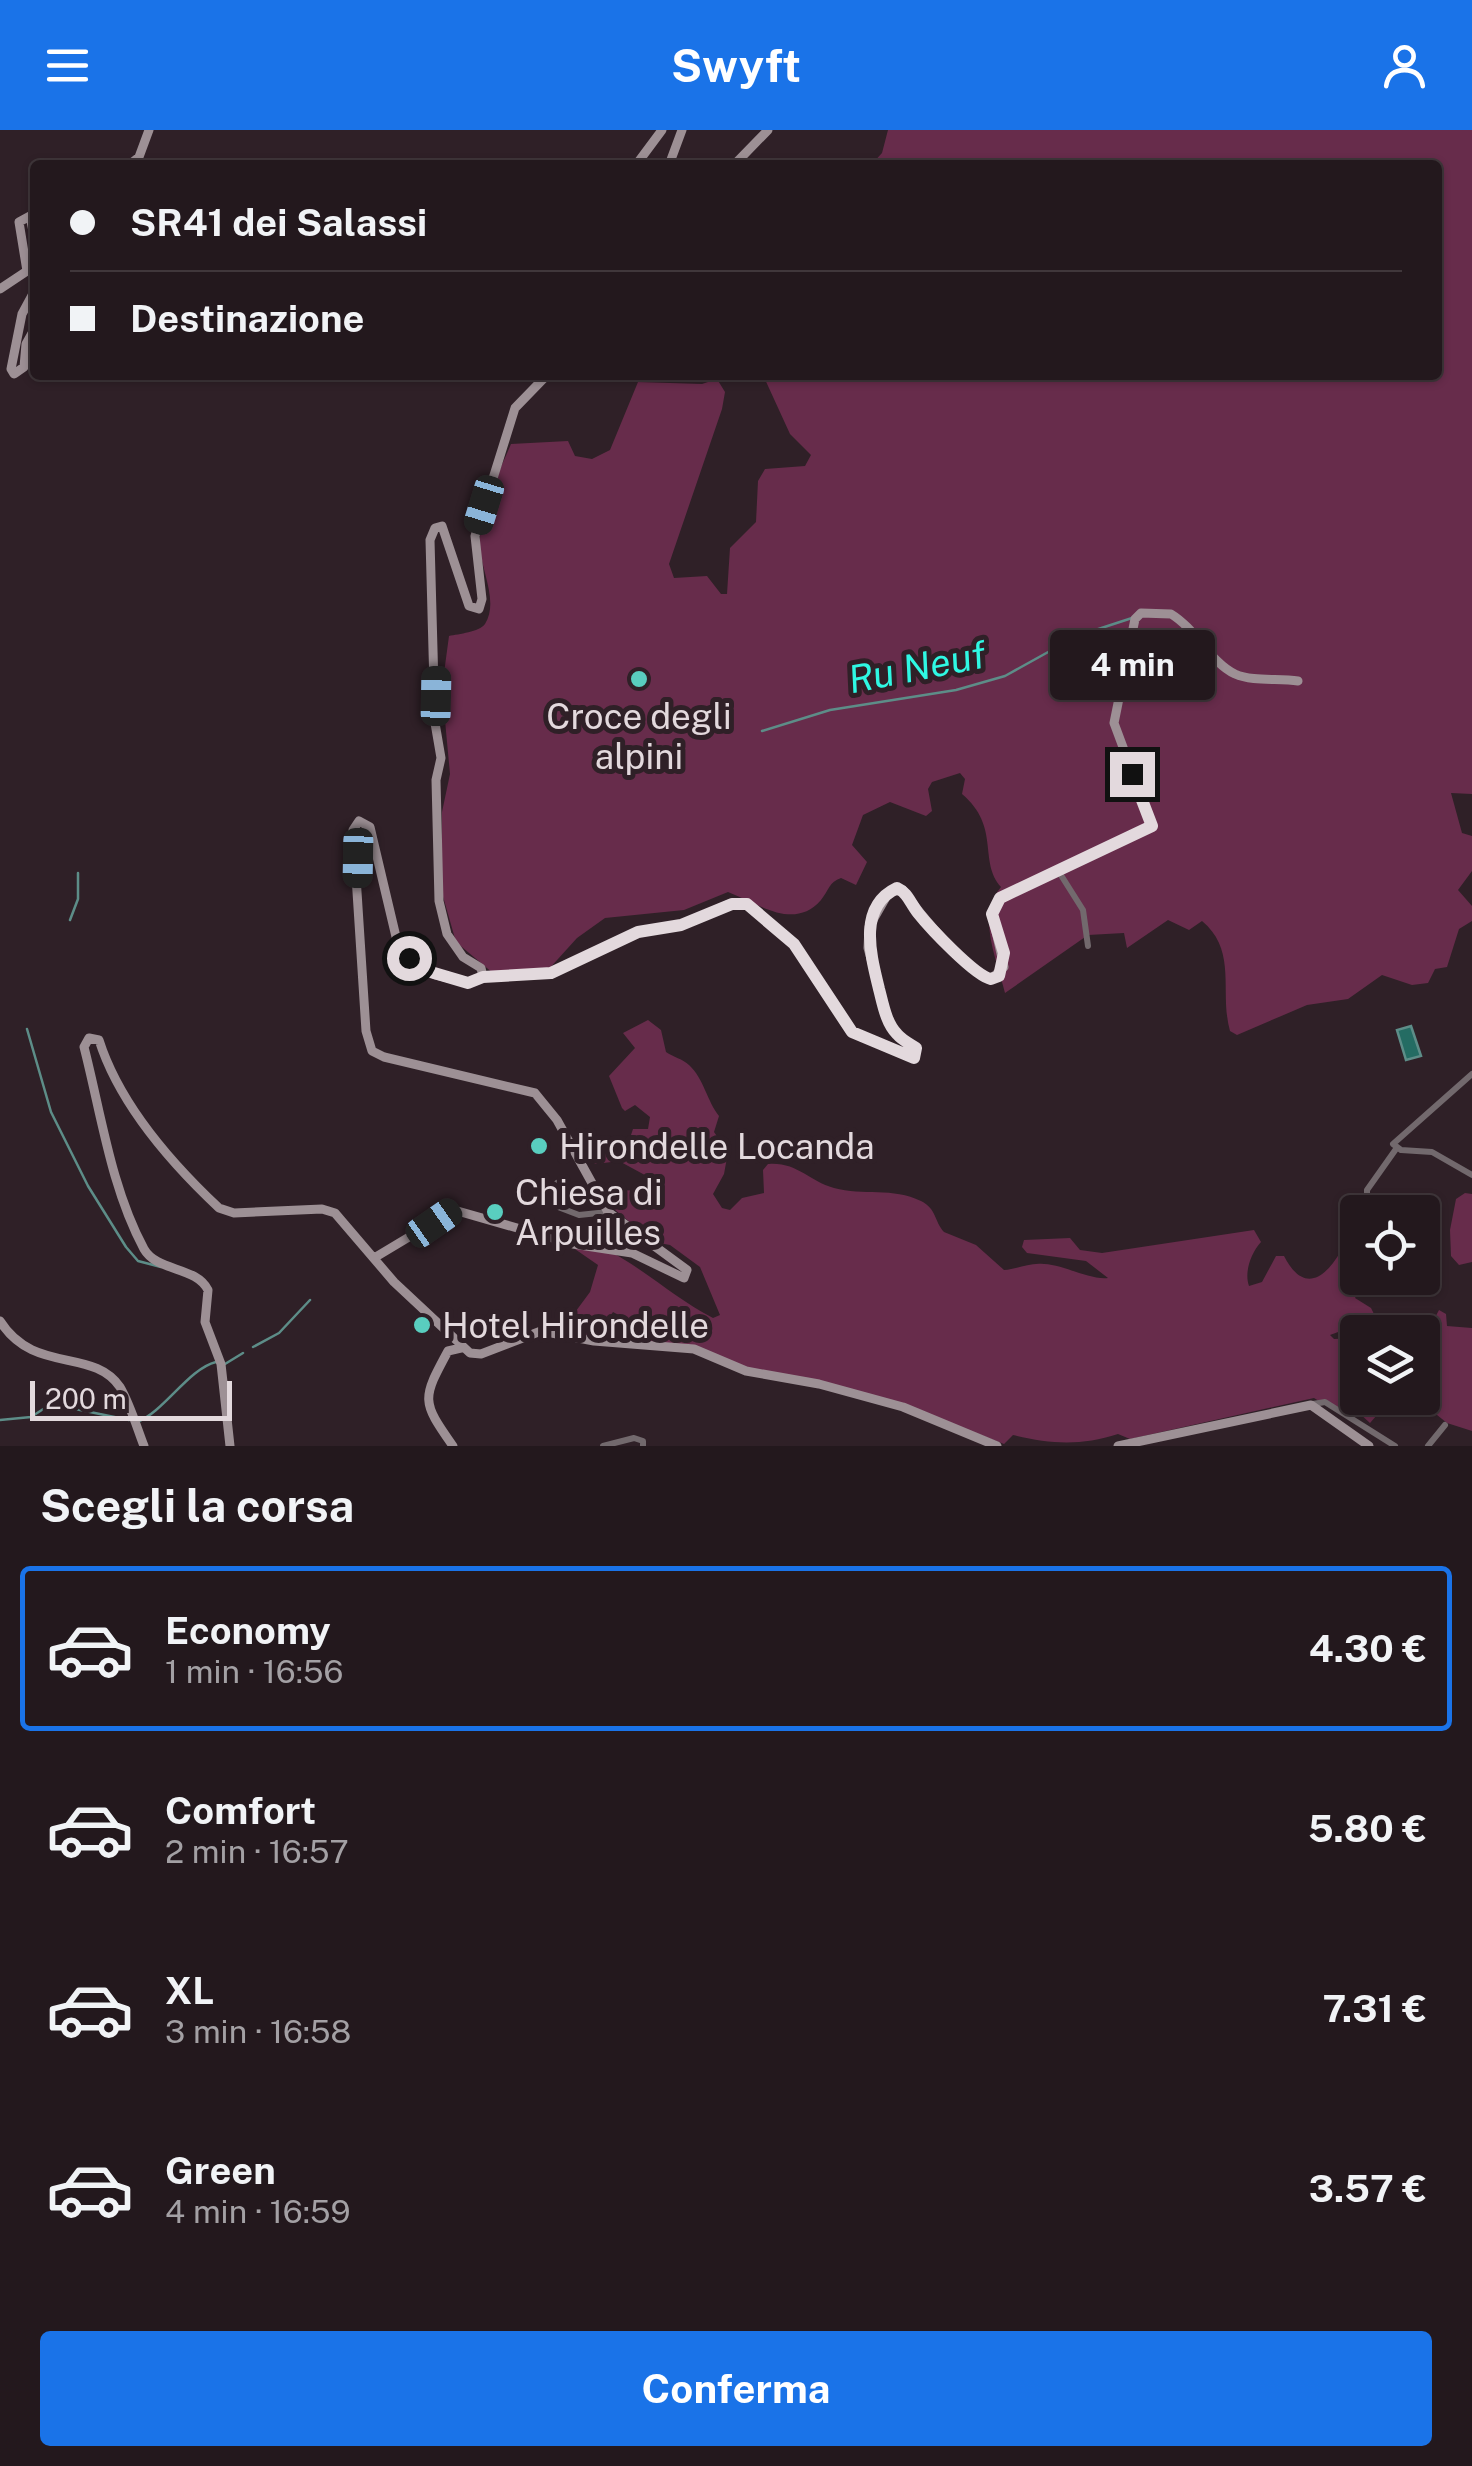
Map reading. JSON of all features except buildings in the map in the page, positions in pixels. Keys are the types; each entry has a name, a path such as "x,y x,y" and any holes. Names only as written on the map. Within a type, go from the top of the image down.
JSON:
{"street":[{"path":"135,160 149,130"},
{"path":"640,160 662,130"},
{"path":"671,160 682,130"},
{"path":"739,160 768,130"},
{"path":"0,289 27,271 18,222 30,216"},
{"path":"30,299 22,314 11,369 14,374 24,368 30,337"},
{"path":"483,977 480,968 463,957 447,934 439,901 436,780 441,758 436,723 430,540 435,528 442,526 469,606 479,610 482,599 475,536 515,408 542,380"},
{"path":"374,1258 454,1210 632,1253 684,1278 687,1270 608,1212 559,1124 535,1093 372,1050 366,1031 353,830 357,822 365,821 370,827 397,941 409,958 435,975 468,983 483,977 551,973 638,932 681,925 732,904 747,904 794,944 852,1032 912,1059 918,1050 895,1033 888,1020 868,948 869,927 890,892 903,890 920,915 971,969 991,979 1004,967 994,904 1000,898 1152,826 1114,723 1129,664 1132,624 1140,614 1172,614 1232,673 1252,679 1268,676 1298,681"},
{"path":"1059,872 1084,910 1088,946"},
{"path":"230,1446 220,1360 205,1322 205,1284 157,1261 144,1249 108,1149 84,1048 89,1038 99,1040 112,1074 146,1124 219,1208 234,1212 306,1207 335,1213 461,1348 481,1354 542,1331 594,1342 694,1349 746,1371 818,1384 902,1407 997,1446"},
{"path":"1396,1148 1393,1144 1398,1136 1472,1074"},
{"path":"1396,1148 1432,1152 1472,1175"},
{"path":"1367,1195 1396,1148"},
{"path":"557,1183 570,1190 596,1190"},
{"path":"545,1202 580,1215 608,1212"},
{"path":"0,1321 13,1341 30,1352 86,1364 111,1378 144,1446"},
{"path":"452,1446 428,1411 429,1385 448,1351 461,1348"},
{"path":"1118,1446 1325,1402 1395,1446"},
{"path":"1311,1404 1368,1446"},
{"path":"1428,1446 1445,1426"},
{"path":"603,1446 634,1438 643,1441 644,1446"}],"shaded area":[{"path":"888,130 1472,130 1472,794 1451,793 1462,833 1472,836 1472,871 1458,890 1472,906 1472,921 1459,929 1447,967 1435,969 1428,983 1412,985 1382,975 1348,999 1307,1005 1237,1035 1230,1031 1224,959 1213,933 1202,921 1189,930 1168,920 1127,948 1124,933 1088,935 1005,993 989,924 994,898 1001,887 994,877 981,819 962,794 965,779 960,773 932,782 928,789 932,811 926,816 890,802 863,815 852,845 867,862 856,885 837,880 811,909 799,914 776,912 728,892 684,910 605,918 577,938 548,970 494,974 456,942 442,893 442,812 450,774 442,688 449,636 478,629 489,615 490,596 480,534 490,494 511,444 568,441 575,456 592,459 610,450 638,382 702,384 718,380 725,392 722,409 669,564 674,578 707,576 721,594 727,594 730,548 756,522 758,481 765,469 805,466 811,455 790,434 765,380 1442,380 1442,160 876,160 882,153"},
{"path":"648,1020 661,1030 666,1052 687,1063 702,1083 719,1116 714,1132 728,1152 724,1174 713,1194 722,1208 730,1210 742,1198 764,1193 763,1170 768,1164 778,1164 834,1188 900,1194 921,1201 930,1208 944,1232 976,1245 1004,1270 1044,1264 1108,1278 1086,1261 1027,1253 1022,1247 1024,1240 1070,1238 1080,1250 1102,1253 1254,1230 1261,1242 1249,1263 1249,1286 1262,1282 1276,1256 1284,1256 1299,1275 1313,1278 1328,1269 1340,1252 1340,1295 1357,1295 1355,1298 1374,1315 1340,1315 1340,1331 1330,1335 1340,1339 1340,1414 1314,1398 1130,1439 1118,1434 1065,1442 1013,1435 1004,1444 943,1420 742,1367 720,1356 620,1341 628,1320 613,1312 595,1338 559,1334 590,1292 598,1265 572,1247 615,1254 713,1318 720,1315 700,1267 670,1245 654,1242 609,1205 614,1190 651,1191 657,1186 654,1180 619,1161 596,1164 583,1157 595,1150 626,1150 633,1129 648,1129 650,1117 635,1105 625,1111 622,1108 609,1076 635,1048 623,1033"},
{"path":"1411,1026 1421,1056 1406,1060 1397,1030"},
{"path":"1465,1193 1472,1194 1472,1262 1459,1265 1451,1256 1450,1230 1456,1199"},
{"path":"1439,1310 1446,1314 1447,1326 1472,1328 1472,1431 1447,1423 1437,1415 1440,1315 1436,1315"},
{"path":"1361,1415 1377,1415 1370,1423"}],"waterway":[{"name":"Ru Neuf","path":"762,731 830,710 956,690 1005,676 1077,636 1132,618"},
{"path":"70,920 78,899 78,873"},
{"path":"27,1029 51,1112 88,1186 138,1261 161,1267"},
{"path":"253,1347 279,1333 310,1300"},
{"path":"225,1364 243,1353"},
{"path":"137,1422 196,1373 216,1362"},
{"path":"0,1420 31,1417 51,1404 129,1420"}],"place":[{"name":"Croce degli alpini","path":"639,679"},
{"name":"Hirondelle Locanda","path":"539,1146"},
{"name":"Chiesa di Arpuilles","path":"495,1212"},
{"name":"Hotel Hirondelle","path":"422,1325"}],"route":[{"path":"409,958 435,975 468,983 483,977 551,973 638,932 681,925 716,909 747,904 794,944 852,1032 914,1058 918,1054 916,1048 895,1033 888,1020 868,948 869,927 890,892 894,888 905,892 920,915 954,946 976,974 991,979 999,976 1004,953 992,914 1000,898 1152,826 1132,774"}]}
